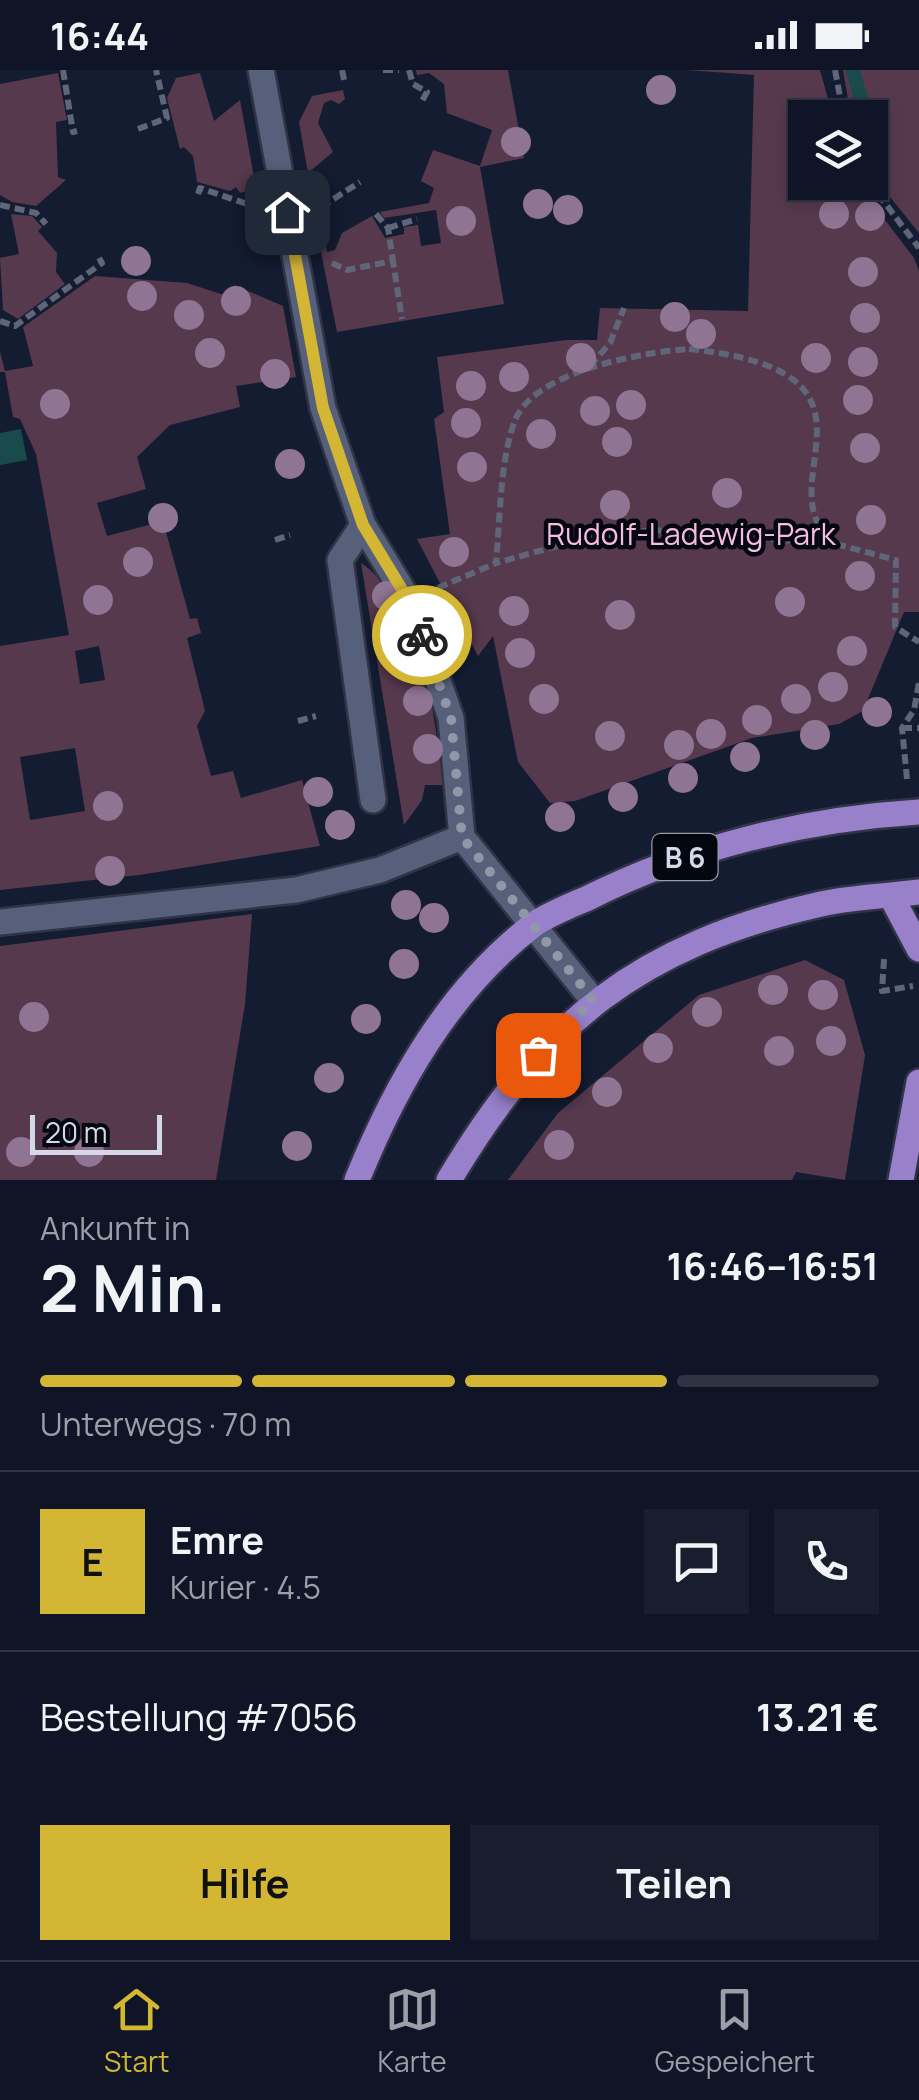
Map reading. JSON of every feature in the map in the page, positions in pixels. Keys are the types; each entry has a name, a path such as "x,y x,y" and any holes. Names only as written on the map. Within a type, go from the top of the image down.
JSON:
{"main road":[{"name":"B 6","path":"357,1180 400,1081 472,982 535,924 634,875 699,853 770,834 919,812"},
{"path":"449,1180 485,1118 538,1055 593,1000 643,968 705,941 820,904 919,892"},
{"path":"891,896 919,949"},
{"path":"901,1180 919,1082"}],"street":[{"path":"261,70 323,408 363,525 412,606 451,718 462,837 593,1000"},
{"path":"363,525 340,560 372,800"},
{"path":"0,922 296,890 380,870 462,837"}],"path":[{"path":"62,70 73,132 78,131"},
{"path":"138,128 168,118 156,70"},
{"path":"342,70 345,84"},
{"path":"383,70 400,70"},
{"path":"410,70 413,84 427,92 421,103"},
{"path":"835,70 841,100"},
{"path":"324,225 317,210 360,182"},
{"path":"198,194 200,188 250,206 262,215 287,212"},
{"path":"883,200 919,248"},
{"path":"0,205 36,213 46,224"},
{"path":"376,214 388,228 402,319"},
{"path":"388,228 395,222 417,219"},
{"path":"0,322 16,326 102,263 99,258"},
{"path":"331,259 340,270 393,261"},
{"path":"584,372 610,343 624,308"},
{"path":"496,563 517,416 544,391 619,358 688,348 746,357 802,385 818,416 813,505 818,525 836,544"},
{"path":"412,606 436,589 496,563 576,541 652,530 836,544 896,560 894,627 919,642"},
{"path":"275,540 290,535"},
{"path":"919,683 914,710 902,728 919,728"},
{"path":"298,721 316,716"},
{"path":"882,991 919,985"}],"green space":[{"path":"416,70 508,70 524,158 480,167 504,304 337,332 319,242 325,240 327,252 335,250 342,233 372,216 385,238 404,234 404,227 418,225 421,246 441,243 436,210 384,218 380,212 429,203 434,188 421,181 433,150 480,166 492,130 447,113 444,84 429,73 417,75"},
{"name":"Rudolf-Ladewig-Park","path":"688,70 820,70 828,100 788,100 788,200 870,200 914,258 919,271 919,612 904,612 863,711 839,724 752,738 575,801 550,803 518,762 493,636 478,656 417,539 450,534 434,419 444,412 437,357 566,340 597,340 600,308 748,311 754,75"},
{"path":"843,70 919,70 919,233 888,194 888,100 848,100"},
{"path":"58,73 67,120 56,122 58,177 66,180 36,206 12,202 0,195 0,84"},
{"path":"200,73 214,121 240,100 256,188 240,193 236,187 230,191 197,182 193,156 184,147 180,149 167,98 176,78"},
{"path":"343,90 345,99 339,104 331,100 324,103 318,123 333,152 308,173 299,122 312,96"},
{"path":"11,214 32,216 42,227 38,231 57,253 56,272 65,284 18,319 3,310 0,258 19,254"},
{"path":"95,276 187,283 230,297 234,285 283,306 296,377 236,386 240,407 170,425 137,457 146,489 97,503 107,536 156,523 166,532 190,619 197,618 201,633 187,638 205,711 197,726 211,776 233,771 241,798 302,780 320,846 139,875 0,890 0,646 69,635 36,454 20,419 13,417 5,372 0,372 0,352 5,371 33,366 23,327","holes":["99,646 105,680 80,684 75,651","75,748 85,811 30,820 20,757"]},
{"path":"361,563 381,581 411,633 436,728 443,785 425,785 422,800 404,825"},
{"path":"252,914 245,1004 216,1180 0,1180 0,946"},
{"path":"805,960 844,980 865,1055 845,1180 796,1172 792,1180 508,1180 558,1113 699,995"}],"shaded area":[{"path":"21,429 27,460 0,465 0,433"}],"waterway":[{"path":"853,70 861,100"}],"way so far":[{"path":"422,635 451,718 462,837 593,1000 538,1055"}],"route":[{"path":"287,212 323,408 363,525 412,606 422,635"}]}
